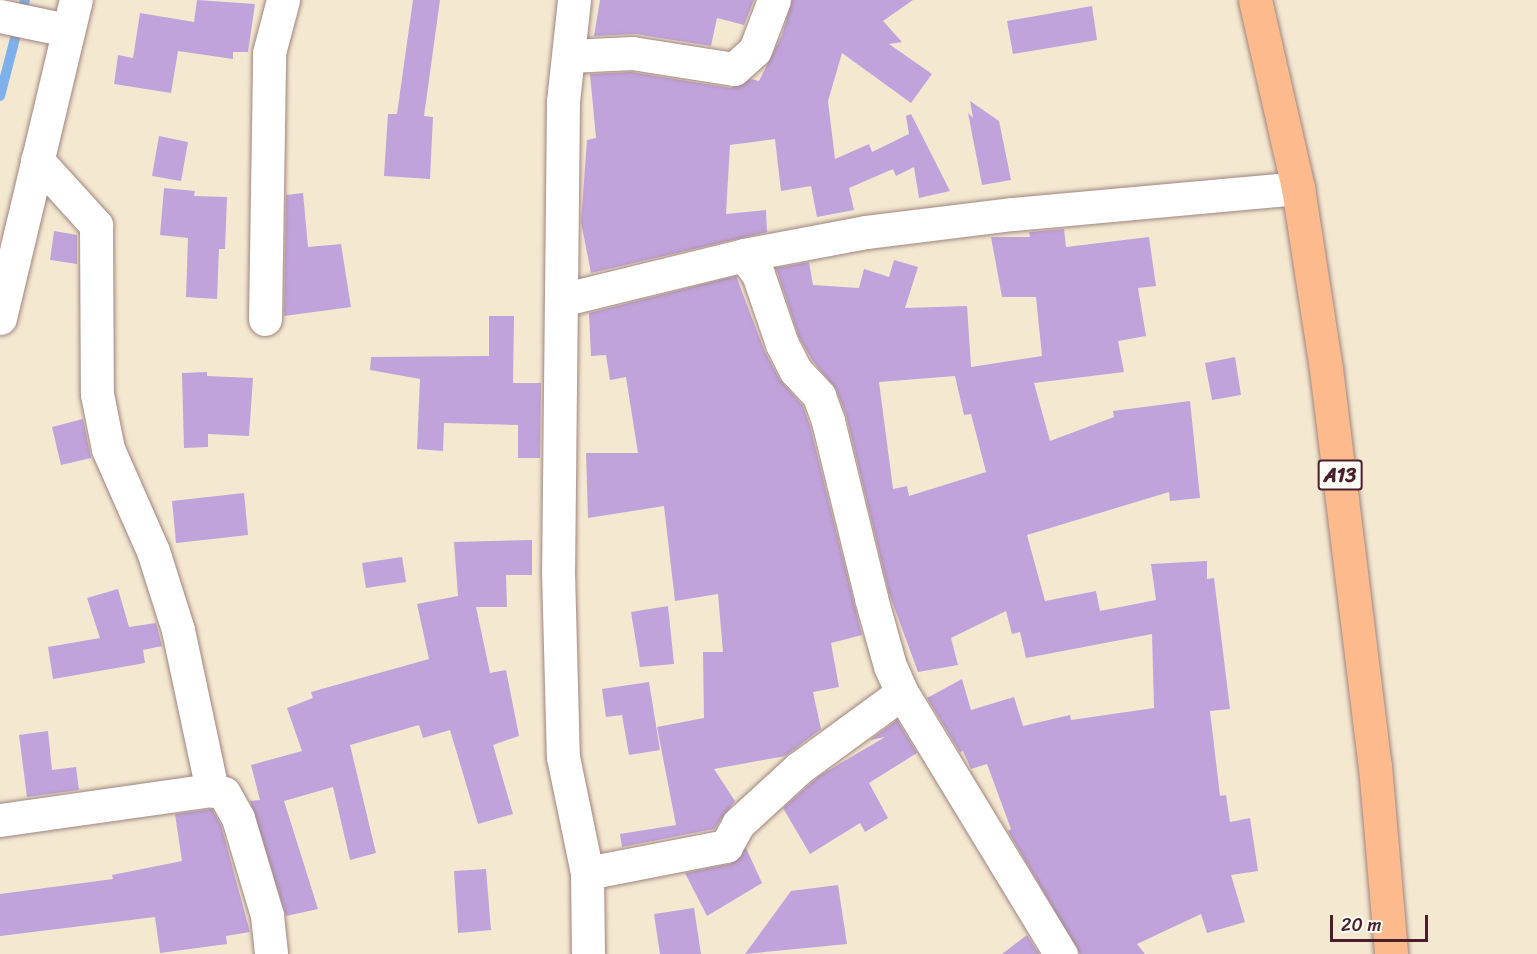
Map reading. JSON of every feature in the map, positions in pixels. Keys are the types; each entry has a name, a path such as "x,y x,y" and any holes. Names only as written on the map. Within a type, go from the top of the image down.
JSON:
{"highway":[{"name":"A13","path":"1255,0 1298,188 1355,591 1391,954"}],"street":[{"path":"265,319 269,53 283,0"},
{"path":"574,0 563,102 558,571 563,757 587,873 588,954"},
{"path":"569,56 632,53 734,69 755,50 774,0"},
{"path":"0,16 62,18 37,160 0,318"},
{"path":"37,160 96,225 97,394 108,449 153,551 178,630 212,790"},
{"path":"561,300 744,255 866,232 1002,215 1298,188"},
{"path":"744,255 758,274 782,344 796,371 819,396 828,421 890,666 902,693 1061,954"},
{"path":"587,873 726,846 738,825 799,768 902,693"},
{"path":"0,820 212,790 224,793 238,818 267,915 272,954"}],"building":[{"path":"197,0 255,4 248,52 233,52 233,59 178,51 171,93 114,84 118,55 133,58 140,13 194,22"},
{"path":"413,0 440,0 424,116 433,117 430,179 384,176 388,114 397,114"},
{"path":"600,0 754,0 744,25 717,18 711,46 635,34 594,36"},
{"path":"792,0 913,0 883,21 902,42 889,44 932,74 911,103 842,53 828,101 835,159 869,144 872,152 909,134 906,116 911,114 950,191 919,198 914,167 896,176 893,169 849,188 854,210 817,217 811,186 781,191 775,139 730,145 726,214 766,210 767,232 591,273 581,222 587,140 596,138 590,74 631,72 731,88 751,79 759,81 782,35"},
{"path":"1092,6 1097,40 1013,54 1007,21"},
{"path":"970,101 999,121 1011,180 982,185 968,113 973,118"},
{"path":"159,136 188,142 181,181 152,176"},
{"path":"164,188 195,191 194,196 227,197 225,249 219,249 217,299 186,297 188,238 160,235"},
{"path":"303,193 308,247 341,244 351,307 284,316 286,195"},
{"path":"1064,229 1066,247 1149,237 1156,286 1138,288 1146,336 1118,341 1124,372 1034,383 1050,441 1114,417 1113,411 1190,401 1200,498 1170,501 1169,492 1027,535 1045,601 1096,591 1100,611 1156,600 1151,564 1207,561 1207,579 1214,578 1230,709 1210,711 1220,796 1226,795 1230,822 1250,818 1258,871 1231,875 1245,922 1207,933 1201,914 1137,944 1145,954 1080,954 1008,831 1011,829 987,764 971,769 963,751 960,752 927,698 962,679 971,710 1014,697 1023,726 1070,715 1071,720 1154,708 1152,634 1026,658 1020,632 1012,634 1006,611 951,638 958,665 918,672 889,593 846,415 836,389 812,360 799,337 776,268 809,262 813,285 859,288 864,269 889,277 894,260 918,267 905,308 967,306 971,367 1042,356 1036,297 1002,297 991,237 1030,237 1029,232","holes":["955,376 964,415 971,414 986,472 909,496 907,486 893,489 879,382"]},
{"path":"54,231 77,235 77,264 50,260"},
{"path":"736,276 765,352 780,380 803,406 862,635 831,643 839,687 813,692 821,729 785,756 714,769 735,801 714,829 622,847 620,834 676,825 657,727 704,718 703,652 723,652 718,594 675,601 664,506 588,518 586,453 638,453 626,377 610,380 606,355 591,356 589,313"},
{"path":"489,316 514,316 513,383 541,383 540,458 518,458 518,425 444,423 443,451 417,449 420,379 370,370 371,357 489,356"},
{"path":"1235,357 1241,395 1212,400 1205,363"},
{"path":"207,372 207,376 253,378 249,436 208,434 208,447 184,448 182,373"},
{"path":"83,419 91,458 61,465 52,427"},
{"path":"244,493 248,535 176,543 172,501"},
{"path":"532,540 532,575 506,575 507,607 476,607 490,673 506,670 519,736 493,745 513,814 478,824 450,730 423,738 419,725 350,745 376,853 350,860 333,787 284,801 318,909 286,916 250,801 260,800 251,765 302,751 287,708 313,698 311,692 429,659 417,604 458,596 454,542"},
{"path":"402,557 406,582 366,588 362,563"},
{"path":"118,589 129,627 156,623 162,646 143,650 145,663 53,679 48,647 100,638 87,598"},
{"path":"668,606 674,664 640,667 631,612"},
{"path":"649,682 660,750 629,755 622,715 606,717 602,689"},
{"path":"897,720 917,753 869,783 888,818 865,832 860,823 810,854 783,808 819,776 885,737 870,740"},
{"path":"48,731 52,770 76,767 79,790 27,797 19,735"},
{"path":"212,809 221,825 250,932 226,936 227,944 160,953 155,917 0,936 0,894 113,879 112,875 182,861 175,814"},
{"path":"746,848 762,883 707,916 685,873 730,864"},
{"path":"486,869 491,930 458,933 454,871"},
{"path":"838,885 847,944 745,954 791,891"},
{"path":"694,908 701,954 660,954 654,914"},
{"path":"1027,935 1039,954 1002,954"}],"waterway":[{"path":"0,96 25,0"}]}
